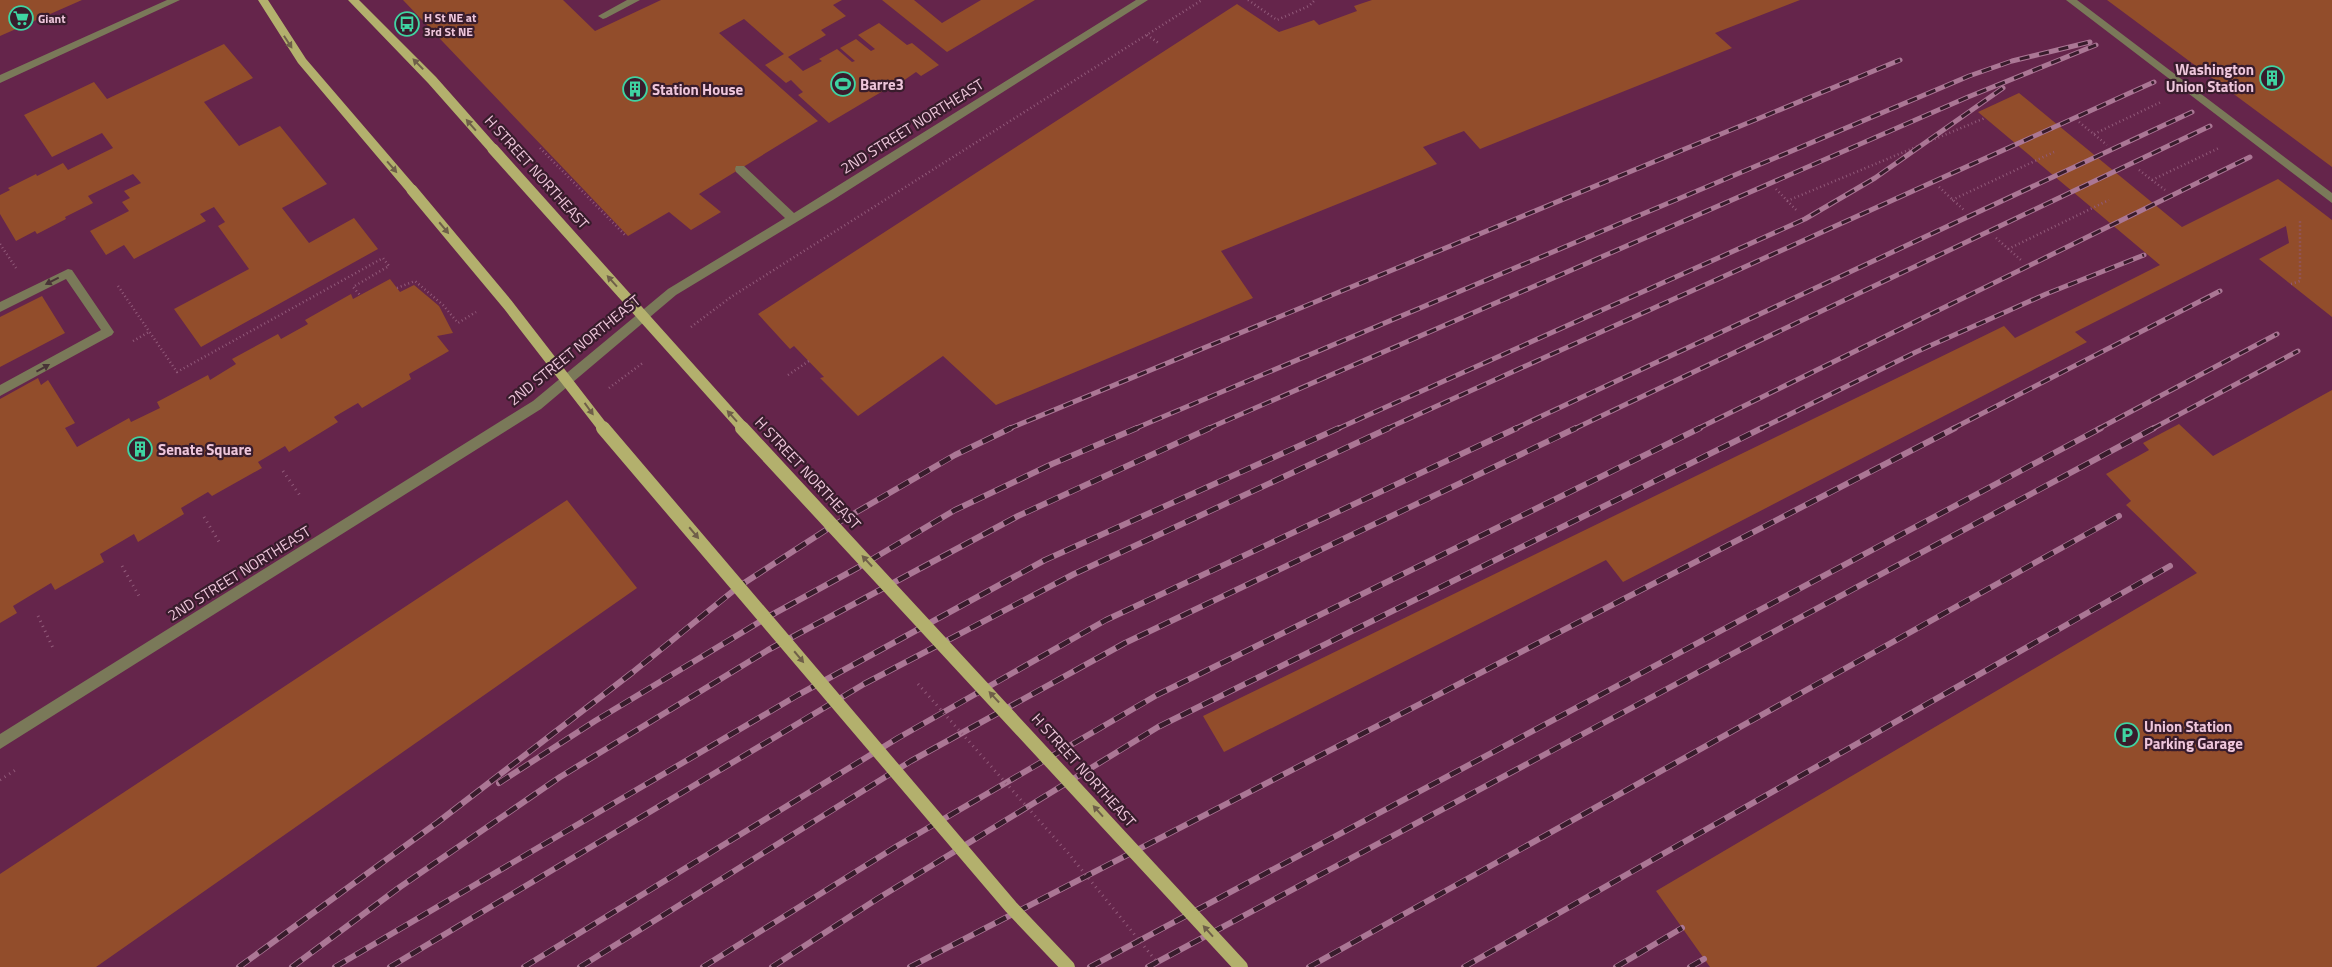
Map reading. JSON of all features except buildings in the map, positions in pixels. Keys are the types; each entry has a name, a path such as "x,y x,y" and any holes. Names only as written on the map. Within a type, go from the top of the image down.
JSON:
{"main road":[{"path":"263,0 302,61 500,294 558,366 599,423 1011,907 1068,967"},
{"name":"H STREET NORTHEAST","path":"353,0 432,80 764,452 921,618 1241,967"}],"street":[{"path":"0,78 175,0"},
{"path":"603,16 635,0"},
{"name":"2ND STREET NORTHEAST","path":"0,742 537,405 672,292 793,219 1143,0"},
{"path":"2071,0 2332,199"},
{"path":"740,170 793,219"},
{"path":"0,307 68,273 108,332 0,391"}],"path":[{"path":"683,332 731,296 1202,0"},
{"path":"1248,0 1277,20 1309,6 1314,0"},
{"path":"1139,29 1160,44"},
{"path":"2094,134 2164,101"},
{"path":"1788,201 1985,118"},
{"path":"2079,122 2107,145"},
{"path":"2152,180 2222,146"},
{"path":"540,148 626,236"},
{"path":"1952,200 2054,152"},
{"path":"2139,170 2165,190"},
{"path":"1938,188 1965,211"},
{"path":"1776,189 1798,212"},
{"path":"2008,249 2109,200"},
{"path":"2291,284 2300,281 2300,219"},
{"path":"1996,238 2021,260"},
{"path":"0,244 18,273"},
{"path":"118,286 177,372 383,258 389,266 353,287 360,295"},
{"path":"397,288 415,281 443,305 458,323 479,311"},
{"path":"604,392 651,356"},
{"path":"788,375 809,361"},
{"path":"283,471 301,497"},
{"path":"204,517 222,546"},
{"path":"122,566 139,596"},
{"path":"38,616 53,648"},
{"path":"918,684 1068,853 1161,967"}],"railway":[{"path":"1134,429 1969,76 2012,61 2090,42"},
{"path":"1207,429 1968,97 2096,45"},
{"path":"1008,429 1900,60"},
{"path":"1386,429 2154,82"},
{"path":"1337,429 1805,219 1875,178 2003,88"},
{"path":"1514,429 2192,112"},
{"path":"1574,429 2210,126"},
{"path":"1697,429 2250,157"},
{"path":"1760,429 1916,352 2046,294 2144,255"},
{"path":"1952,429 2220,291"},
{"path":"2098,429 2277,334"},
{"path":"2152,429 2298,351"},
{"path":"239,967 438,822 633,672 738,587 829,528 955,455 1011,428"},
{"path":"499,783 595,721 766,618 859,567 955,510 1052,464 1137,428"},
{"path":"292,967 400,887 560,777 768,650 1018,516 1210,428"},
{"path":"335,967 798,695 1045,560 1339,428"},
{"path":"390,967 864,684 1074,574 1389,428"},
{"path":"524,967 898,738 1106,620 1517,428"},
{"path":"580,967 911,761 1125,643 1576,428"},
{"path":"703,967 897,846 1157,695 1700,428"},
{"path":"772,967 877,899 1158,727 1762,428"},
{"path":"910,967 1955,428"},
{"path":"1090,967 2101,428"},
{"path":"1148,967 2154,428"},
{"path":"1309,967 2119,516"},
{"path":"1464,967 2170,566"},
{"path":"1616,967 1682,928"},
{"path":"1690,967 1704,959"}],"place":[{"name":"Giant","path":"21,18"},
{"name":"H St NE at 3rd St NE","path":"407,24"},
{"name":"Washington Union Station","path":"2272,78"},
{"name":"Barre3","path":"843,84"},
{"name":"Station House","path":"635,89"},
{"name":"Senate Square","path":"140,449"},
{"name":"Union Station Parking Garage","path":"2127,735"}]}
